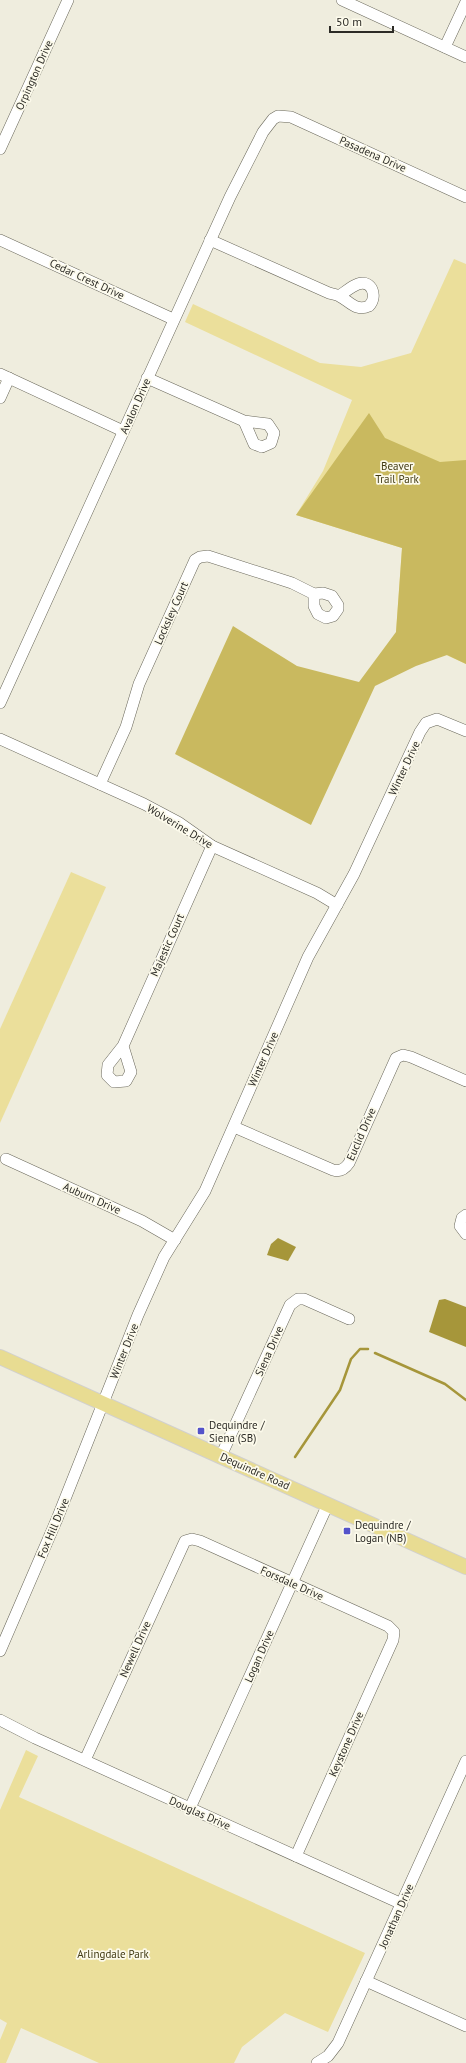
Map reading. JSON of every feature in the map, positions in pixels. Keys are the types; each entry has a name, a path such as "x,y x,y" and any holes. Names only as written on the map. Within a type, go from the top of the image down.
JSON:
{"main road":[{"name":"Dequindre Road","path":"0,1356 466,1567"}],"street":[{"name":"Orpington Drive","path":"0,149 68,0"},
{"path":"342,0 466,57"},
{"path":"445,47 466,2"},
{"name":"Pasadena Drive","path":"278,116 290,117 466,197"},
{"name":"Avalon Drive","path":"0,703 210,240 263,132 273,119 278,116"},
{"name":"Cedar Crest Drive","path":"0,240 173,319"},
{"path":"210,240 329,293 339,296"},
{"path":"0,398 5,376 123,431"},
{"path":"147,378 244,421"},
{"name":"Locksley Court","path":"100,784 126,727 138,684 195,560 200,557 208,556 292,583 314,594"},
{"name":"Winter Drive","path":"103,1403 147,1294 164,1257 201,1201 308,957 359,865 420,732 426,723 431,720 443,720 466,731"},
{"name":"Wolverine Drive","path":"0,739 159,812 212,846 317,893 337,905"},
{"name":"Majestic Court","path":"123,1046 212,846"},
{"name":"Euclid Drive","path":"234,1127 333,1170 340,1171 349,1163 396,1058 403,1055 411,1057 466,1081"},
{"name":"Auburn Drive","path":"6,1159 142,1221 175,1240"},
{"path":"466,1215 462,1218 460,1226 466,1234"},
{"name":"Siena Drive","path":"221,1456 290,1305 298,1299 307,1300 349,1319"},
{"name":"Fox Hill Drive","path":"0,1651 57,1520 103,1403"},
{"name":"Logan Drive","path":"190,1808 328,1504"},
{"name":"Forsdale Drive","path":"188,1540 200,1541 388,1626 394,1632"},
{"name":"Newell Drive","path":"85,1760 180,1550 185,1541 188,1540"},
{"name":"Keystone Drive","path":"296,1856 393,1640 394,1632"},
{"name":"Douglas Drive","path":"0,1720 402,1904"},
{"name":"Jonathan Drive","path":"317,2063 328,2056 338,2043 466,1761"},
{"path":"366,1981 466,2026"}],"green space":[{"name":"Beaver Trail Park","path":"454,259 466,264 466,664 396,632 402,548 296,515 323,471 352,400 185,322 193,304 320,363 361,367 411,353"},
{"path":"369,413 385,438 440,462 466,460 466,664 447,655 416,666 375,686 311,825 175,754 233,626 297,666 359,682 396,632 402,548 296,515"},
{"path":"71,872 106,887 0,1123 0,1029"},
{"name":"Arlingdale Park","path":"26,1750 38,1756 19,1797 365,1953 328,2032 285,2013 242,2047 234,2063 99,2063 21,2028 6,2063 0,2063 0,2040 7,2023 0,2019 0,1810"}],"shaded area":[{"path":"278,1238 296,1247 288,1261 267,1255 271,1244"},
{"path":"445,1299 466,1307 466,1347 429,1332 439,1300"}],"waterway":[{"path":"295,1457 340,1390 351,1359 360,1349 368,1349"},
{"path":"375,1353 445,1384 466,1400"}],"place":[{"name":"Dequindre / Siena (SB)","path":"201,1431"},
{"name":"Dequindre / Logan (NB)","path":"347,1531"}]}
